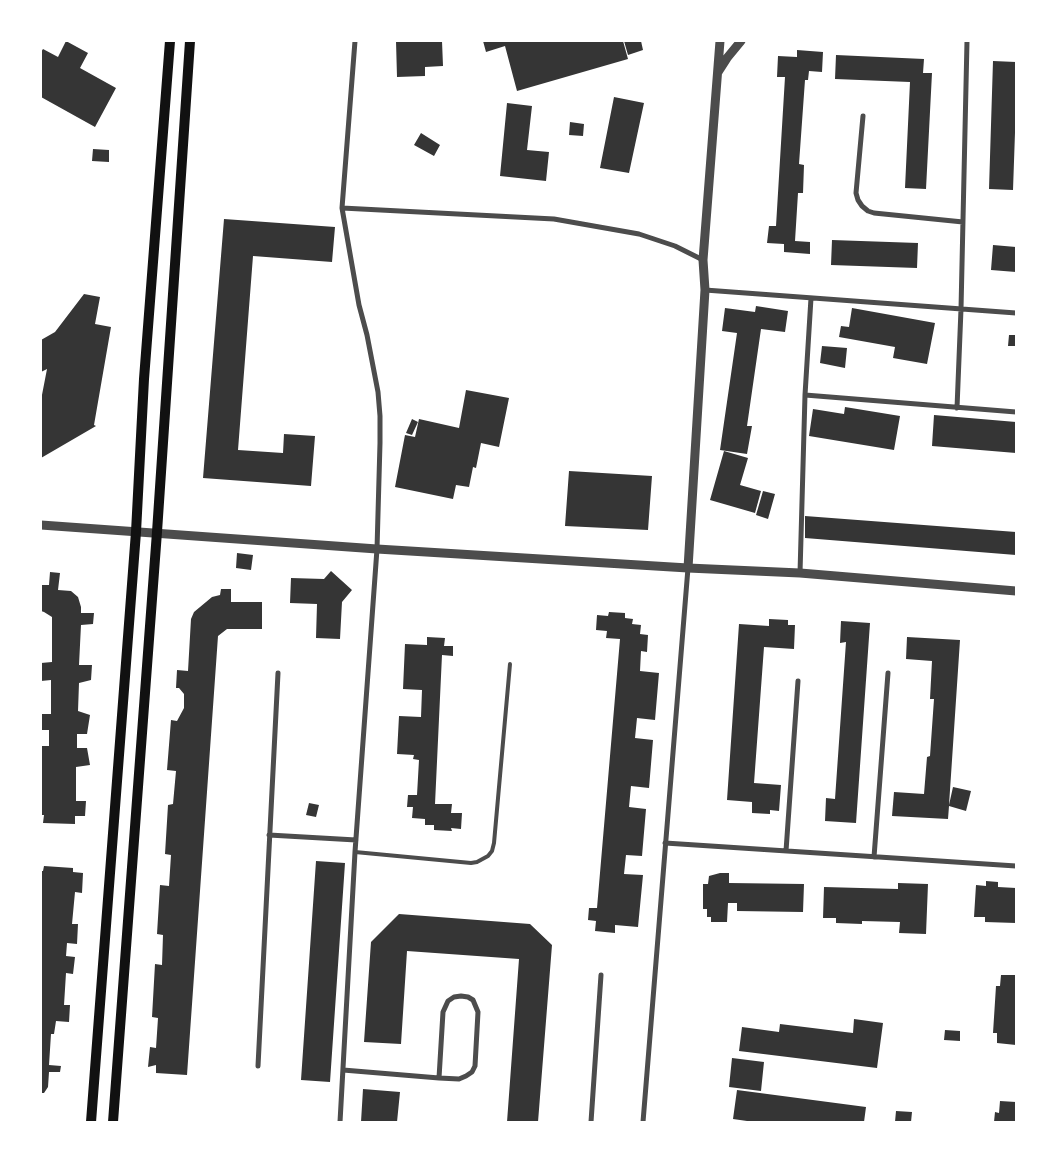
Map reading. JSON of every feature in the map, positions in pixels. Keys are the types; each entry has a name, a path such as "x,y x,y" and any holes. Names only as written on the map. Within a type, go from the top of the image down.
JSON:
{"main road":[{"path":"91,1122 136,532 144,379 170,41"},
{"path":"112,1122 157,532 190,41"}],"street":[{"path":"340,1122 355,852 377,549 380,442 378,392 367,335 358,304 342,208 355,41"},
{"path":"643,1122 688,568 706,290 703,260 720,41"},
{"path":"717,75 727,58 742,41"},
{"path":"957,408 964,222 967,41"},
{"path":"862,116 856,193 862,206 874,213 964,222"},
{"path":"342,208 554,219 639,234 675,246 703,260"},
{"path":"706,290 961,308 1016,314"},
{"path":"800,573 805,395 811,298"},
{"path":"805,395 1016,412"},
{"path":"41,525 377,549 800,573 1016,591"},
{"path":"258,1066 278,673"},
{"path":"874,857 888,673"},
{"path":"786,851 798,680"},
{"path":"269,835 356,840"},
{"path":"665,843 1016,866"},
{"path":"592,1122 601,974"},
{"path":"343,1070 439,1078 459,1079 466,1076 472,1072 475,1066 478,1012 473,1000 468,997 454,997 445,1006 439,1078"}],"lane":[{"path":"355,852 471,863 488,856 492,851 494,843 510,664"}],"building":[{"path":"66,41 88,53 80,68 116,88 95,127 41,97 41,52 43,49 58,57"},
{"path":"396,41 442,41 443,66 425,67 425,76 397,77"},
{"path":"483,41 623,41 628,59 517,91 505,46 486,52"},
{"path":"624,41 641,41 643,50 628,55"},
{"path":"797,50 823,52 822,72 809,71 808,80 805,80 799,164 804,165 803,193 798,193 795,241 810,242 810,254 784,252 784,244 767,243 769,226 776,226 785,77 777,77 778,56 797,57"},
{"path":"836,55 924,59 923,73 932,73 926,189 905,188 910,82 835,79"},
{"path":"993,61 1016,62 1013,190 989,189"},
{"path":"614,97 644,103 629,173 600,168"},
{"path":"507,103 532,106 527,150 549,152 546,181 500,176"},
{"path":"570,122 584,124 583,136 569,135"},
{"path":"421,133 440,145 434,156 414,145"},
{"path":"93,149 109,150 109,162 92,161"},
{"path":"224,219 335,227 332,262 253,256 238,450 283,453 284,434 315,436 311,486 203,478"},
{"path":"832,240 918,243 917,268 831,265"},
{"path":"993,245 1016,247 1016,272 991,270"},
{"path":"84,294 100,297 95,324 111,327 94,425 96,426 41,458 41,400 47,369 41,372 41,340 55,332"},
{"path":"756,306 788,311 785,332 761,329 747,426 752,426 747,454 720,450 737,333 722,331 725,308 755,312"},
{"path":"852,308 935,323 927,364 893,358 895,347 839,337 841,326 849,327"},
{"path":"1009,335 1016,335 1016,346 1008,346"},
{"path":"822,346 847,348 845,368 820,363"},
{"path":"466,390 509,398 499,447 481,443 476,468 473,467 469,487 456,485 453,499 395,487 405,435 415,437 419,419 459,428"},
{"path":"845,407 900,416 894,450 809,436 813,409 844,414"},
{"path":"934,415 1016,422 1016,453 932,446"},
{"path":"412,419 418,422 412,435 406,433"},
{"path":"724,451 748,458 740,485 761,491 755,513 710,500"},
{"path":"569,471 652,476 648,530 565,526"},
{"path":"763,491 775,494 768,519 756,515"},
{"path":"805,516 1016,532 1016,555 805,538"},
{"path":"237,553 253,555 251,570 236,568"},
{"path":"331,571 352,590 342,602 340,639 316,638 317,604 290,603 291,578 324,579"},
{"path":"50,572 60,573 58,590 71,591 78,597 81,613 94,613 93,624 81,625 79,665 92,665 91,680 79,683 78,711 90,715 87,734 77,734 77,748 87,748 90,765 76,767 76,801 86,801 85,816 75,816 75,824 43,823 44,815 41,815 41,746 49,746 49,730 41,730 41,714 51,714 51,680 41,681 41,663 52,662 52,617 41,611 41,585 49,585"},
{"path":"221,589 231,589 231,602 262,602 262,629 227,629 218,636 187,1075 156,1073 156,1065 148,1067 150,1047 156,1048 158,1018 152,1017 155,964 162,965 163,935 157,934 160,885 169,886 171,855 165,854 168,805 173,804 176,771 167,770 171,720 177,721 184,708 184,694 179,688 176,688 177,670 188,671 191,619 194,612 212,597 220,595"},
{"path":"609,612 625,613 625,618 633,619 632,624 641,625 640,634 648,635 647,652 641,651 640,671 659,673 655,720 637,718 635,738 653,740 649,788 631,786 629,807 646,809 642,856 626,855 624,874 643,875 638,927 615,925 615,933 595,931 596,921 588,920 589,908 597,908 620,639 606,638 607,631 596,630 597,615 608,616"},
{"path":"769,619 788,620 788,625 795,625 794,649 764,647 754,783 781,785 779,811 770,810 770,814 752,813 752,802 727,800 739,624 769,626"},
{"path":"841,621 870,623 856,823 825,821 826,798 835,799 846,642 840,643"},
{"path":"427,637 445,638 444,646 453,646 453,656 442,655 435,804 452,804 451,813 462,813 461,829 451,828 452,831 434,830 434,825 425,825 425,819 412,818 413,807 407,807 408,795 417,795 419,760 413,759 414,755 397,754 399,716 421,717 422,690 403,689 405,644 427,645"},
{"path":"907,637 960,640 949,805 953,787 971,791 966,811 949,806 948,819 892,816 894,792 924,794 927,757 930,756 934,699 930,699 932,661 906,659"},
{"path":"309,803 319,805 316,817 306,815"},
{"path":"316,861 345,863 330,1082 301,1080"},
{"path":"44,866 73,868 73,872 83,873 82,893 75,892 72,924 78,924 77,944 67,943 66,956 75,957 73,974 66,973 64,1005 70,1005 69,1022 56,1021 54,1034 51,1034 49,1065 61,1066 60,1072 49,1072 48,1087 44,1093 41,1093 41,871 43,871"},
{"path":"729,873 729,883 804,884 803,912 737,911 737,903 728,903 727,922 711,922 711,917 707,917 707,909 703,909 703,884 708,884 709,876"},
{"path":"986,881 998,882 998,887 1016,888 1016,923 985,922 985,917 974,917 976,885 986,886"},
{"path":"898,883 928,884 926,934 899,933 900,922 862,921 862,924 836,923 836,918 823,918 824,887 898,889"},
{"path":"399,914 530,924 552,945 538,1122 507,1122 519,959 407,951 401,1044 364,1042 371,942"},
{"path":"1001,975 1016,975 1016,1045 997,1043 997,1033 993,1033 996,986 1000,986"},
{"path":"854,1019 883,1023 877,1068 739,1051 742,1027 779,1032 780,1024 853,1033"},
{"path":"945,1030 960,1031 960,1041 944,1040"},
{"path":"732,1058 764,1062 761,1091 729,1087"},
{"path":"363,1089 400,1092 397,1122 361,1122"},
{"path":"737,1090 866,1107 864,1122 754,1122 733,1119"},
{"path":"1000,1101 1016,1102 1016,1122 994,1122 995,1112 999,1113"},
{"path":"896,1111 912,1112 911,1122 895,1122"}]}
